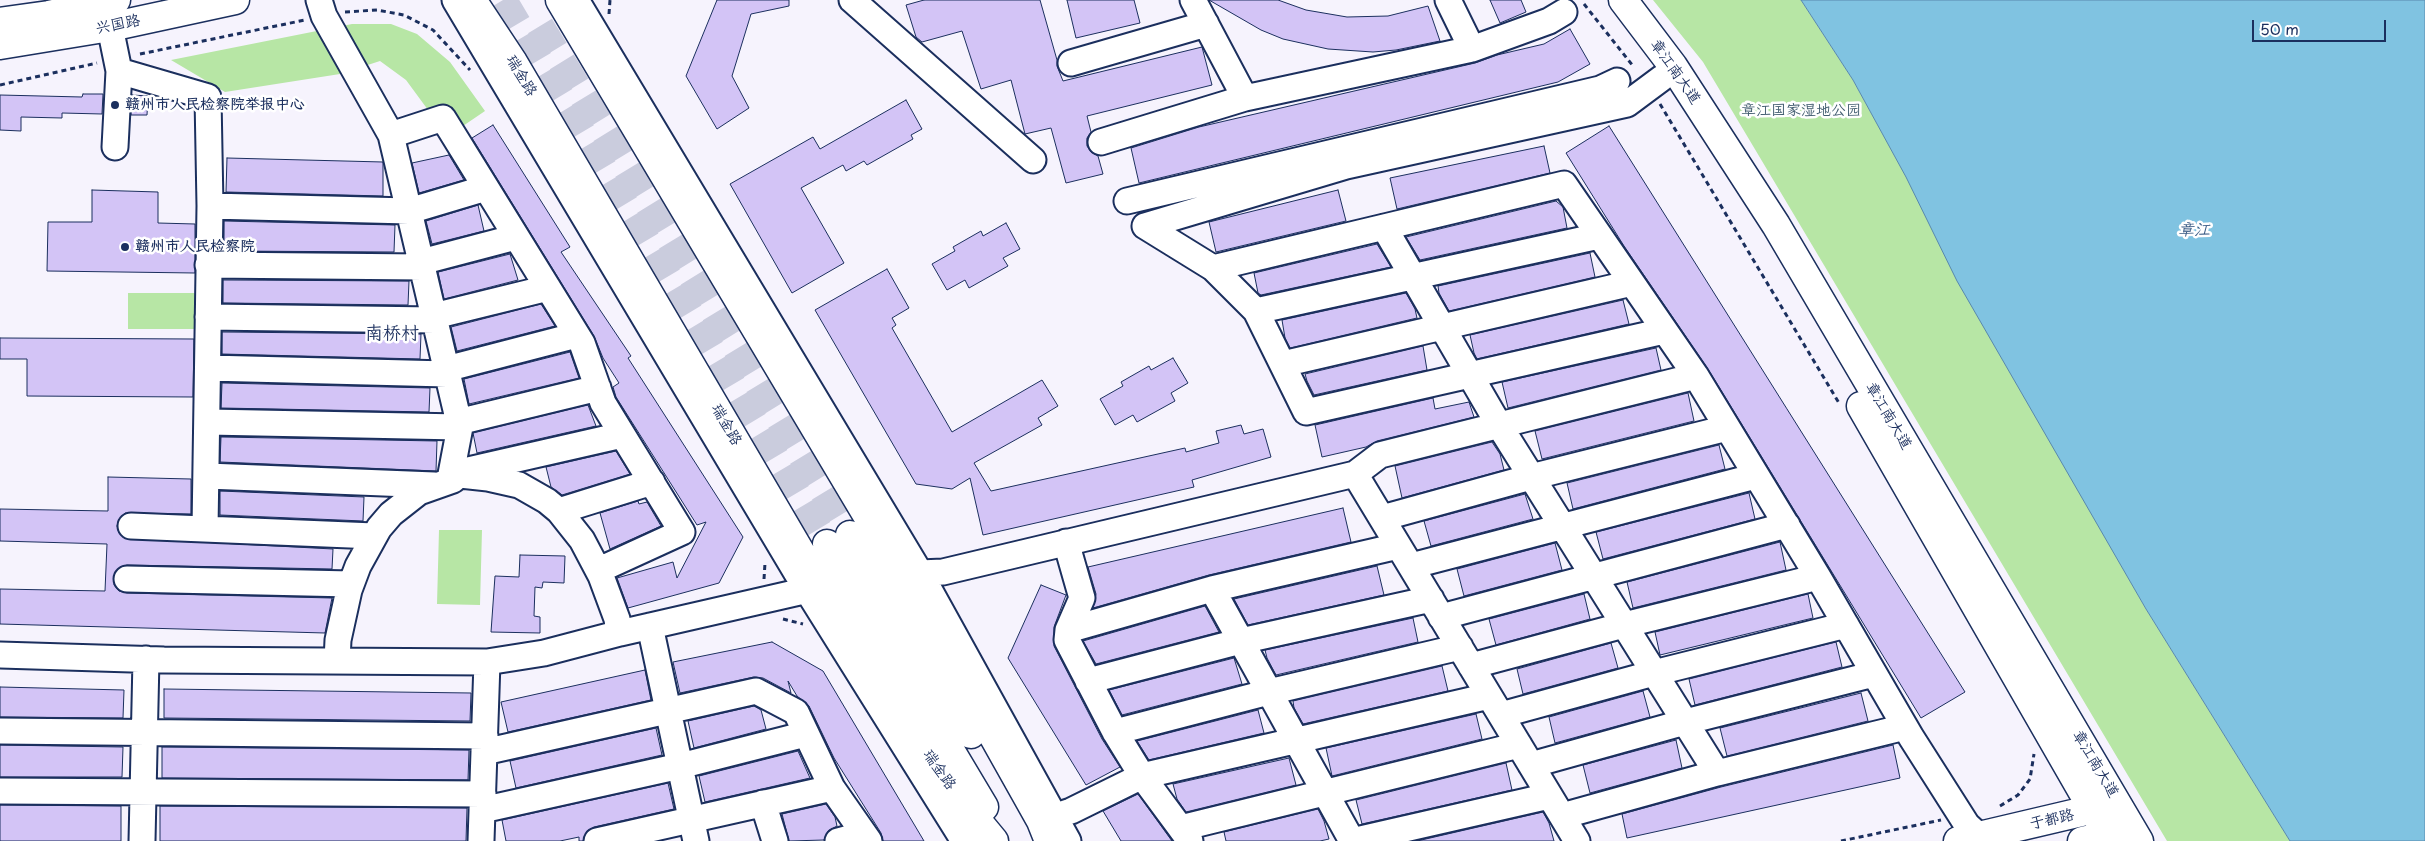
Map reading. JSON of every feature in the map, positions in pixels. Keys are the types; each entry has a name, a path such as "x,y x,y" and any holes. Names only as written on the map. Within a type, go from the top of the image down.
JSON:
{"main road":[{"path":"0,22 49,15 116,0"},
{"name":"兴国路","path":"0,46 110,27 235,0"},
{"name":"瑞金路","path":"472,0 512,62 814,589 942,778 994,841"},
{"path":"560,0 912,575 1046,830"},
{"name":"章江南大道","path":"1604,0 1655,83 1757,227 2106,807"},
{"name":"章江南大道","path":"1623,0 1673,66 1776,225 2122,836"},
{"path":"1004,841 838,539 1046,830"},
{"name":"于都路","path":"1966,831 2106,807"},
{"name":"于都路","path":"2082,841 2122,836"}],"street":[{"path":"455,0 814,589 964,841"},
{"path":"576,0 912,575 943,572 1355,474 1380,455 1696,376"},
{"path":"852,0 1033,160"},
{"path":"1193,0 1245,98"},
{"path":"1448,0 1472,49"},
{"path":"1101,142 1245,98 1472,49 1549,21 1572,6"},
{"path":"321,8 391,134 459,424 443,480"},
{"path":"1072,63 1206,24"},
{"path":"110,27 117,65 116,147"},
{"path":"117,65 208,97 210,206 205,529"},
{"path":"1127,201 1590,91 1617,81"},
{"path":"1655,83 1627,104 1346,166 1144,226 1212,268 1256,311 1306,412 1664,330"},
{"path":"391,134 443,118 582,343 603,403 682,532 599,570"},
{"path":"1212,268 1564,184 1696,376 1818,577 1966,831"},
{"path":"210,206 409,211 486,188"},
{"path":"1384,227 1499,426 1717,773"},
{"path":"1256,311 1600,236"},
{"path":"208,265 422,264 516,237"},
{"path":"1283,364 1632,283"},
{"path":"208,317 434,318 548,288"},
{"path":"208,368 447,372 577,335"},
{"path":"208,422 459,424 598,388"},
{"path":"1382,518 1531,477 1727,428"},
{"path":"337,661 342,615 351,584 374,536 391,514 404,502 443,480 622,435"},
{"path":"1355,474 1577,841"},
{"path":"207,476 443,480 495,479 518,486 547,501 559,511 582,540 599,570 610,597 619,633"},
{"path":"1068,630 1212,589 1404,556 1562,526 1756,476"},
{"path":"559,511 652,482"},
{"path":"1088,681 1241,641 1436,608 1593,576 1787,525"},
{"path":"131,526 374,536"},
{"path":"1066,542 1082,598 1068,630 1067,640 1115,732 1142,776 1185,835 1324,792 1525,755 1685,722 1874,674"},
{"path":"1115,732 1269,692 1466,657 1624,625 1818,577"},
{"path":"127,579 351,584"},
{"path":"0,655 146,659 487,662 544,653 619,633 814,589"},
{"path":"1212,589 1352,841 1556,806 1717,773 1905,727"},
{"path":"1068,841 1046,830 1078,808 1142,776 1296,741 1495,706 1654,673 1846,625"},
{"path":"650,626 694,831"},
{"path":"142,841 146,659"},
{"path":"481,841 487,662"},
{"path":"0,731 144,733 484,744 668,711 756,691 796,712 832,788 866,837 838,841"},
{"path":"0,791 143,792 482,802 680,766 806,734"},
{"path":"597,841 694,831 763,804 832,788"},
{"path":"763,804 775,841"}],"path":[{"path":"1572,6 1655,83 1668,116 1840,405"},
{"path":"0,85 117,65 321,8 342,12 376,10 404,15 432,30 464,62 475,77"},
{"path":"762,583 765,576 764,557"},
{"path":"1997,807 2004,805 2018,795 2030,779 2034,747"},
{"path":"1841,841 1966,831"}],"green space":[{"name":"章江国家湿地公园","path":"1653,0 1801,0 1853,80 2146,609 2290,841 2167,841 1703,62"},
{"path":"352,24 391,24 417,34 450,62 485,111 460,128 431,114 406,80 380,61 340,74 225,92 171,60"},
{"path":"128,293 206,293 206,329 128,329"},
{"path":"439,530 482,530 480,605 437,604"}],"water":[{"name":"章江","path":"1801,0 2425,0 2425,841 2290,841 2146,609 1957,281 1906,177 1853,80"}],"building":[{"path":"717,0 789,0 789,6 751,14 732,76 749,108 717,129 686,76"},
{"path":"924,0 1040,0 1057,66 1063,81 1202,47 1212,85 1087,116 1091,132 1087,138 1087,146 1091,152 1098,156 1103,174 1066,183 1051,128 1025,134 1011,80 981,89 962,31 922,42 916,37 906,5"},
{"path":"1067,0 1134,0 1140,23 1076,38"},
{"path":"1209,0 1278,0 1306,10 1347,17 1388,16 1428,6 1440,41 1396,50 1373,52 1328,49 1283,39 1261,30"},
{"path":"1490,0 1521,0 1526,12 1500,23"},
{"path":"1570,29 1590,64 1558,82 1139,183 1131,148 1199,127 1475,63 1497,55 1544,44"},
{"path":"83,94 103,94 102,114 62,113 62,118 21,117 21,131 0,130 0,95 82,97"},
{"path":"132,95 148,96 147,115 131,115"},
{"path":"906,100 922,129 911,135 913,139 867,165 864,161 846,171 843,165 801,188 844,263 792,293 730,184 813,137 820,149"},
{"path":"493,125 570,247 561,252 631,356 628,358 743,537 719,583 628,608 617,578 673,562 677,578 706,522 697,525 616,397 613,387 619,383 603,358 594,336 472,138"},
{"path":"1609,126 1965,692 1921,718 1708,369 1624,246 1566,153"},
{"path":"1544,146 1550,173 1397,209 1390,178"},
{"path":"449,155 464,180 419,193 412,163"},
{"path":"227,158 383,162 383,196 226,192"},
{"name":"赣州市人民检察院","path":"92,190 158,192 158,223 195,224 195,273 47,271 48,222 92,222"},
{"path":"1338,190 1346,221 1216,252 1209,222"},
{"path":"1556,201 1563,207 1567,228 1420,260 1406,237"},
{"path":"478,205 484,231 432,244 426,221"},
{"path":"224,221 395,225 394,252 224,251"},
{"path":"1006,223 1020,249 1003,258 1008,266 969,288 965,280 947,290 932,264 955,251 953,247 981,231 983,236"},
{"path":"1377,244 1391,267 1261,295 1258,293 1254,273"},
{"path":"1590,253 1595,277 1449,311 1439,293 1438,286"},
{"path":"510,254 518,280 444,299 438,272"},
{"path":"887,269 909,308 892,318 896,325 892,328 952,432 1042,380 1058,406 1038,418 1042,425 974,463 991,491 1185,448 1186,452 1219,443 1216,431 1241,425 1244,434 1263,429 1271,457 1192,480 1194,487 983,535 970,478 952,489 916,484 815,310"},
{"path":"223,280 409,281 408,305 223,303"},
{"path":"1406,293 1415,309 1417,318 1290,348 1285,338 1282,320"},
{"path":"1623,300 1629,324 1477,359 1474,353 1470,335"},
{"path":"541,304 555,326 457,351 451,327"},
{"path":"222,332 421,334 420,359 222,354"},
{"path":"0,338 194,339 193,397 27,396 27,359 0,359"},
{"path":"1423,346 1427,370 1314,395 1305,374"},
{"path":"1656,348 1661,370 1508,408 1502,382"},
{"path":"570,352 579,378 469,404 464,379"},
{"path":"1173,358 1188,383 1171,393 1175,401 1137,422 1133,415 1115,425 1100,399 1123,386 1121,382 1149,366 1151,370"},
{"path":"222,383 430,388 429,412 221,408"},
{"path":"1688,393 1694,421 1542,459 1535,431"},
{"path":"1433,398 1435,409 1469,402 1474,417 1377,441 1366,447 1322,457 1315,425"},
{"path":"588,405 596,426 477,453 473,433"},
{"path":"221,437 437,441 436,471 220,462"},
{"path":"1492,442 1500,454 1504,470 1402,498 1395,466"},
{"path":"1719,445 1725,469 1573,509 1567,483"},
{"path":"616,451 630,474 562,495 551,487 546,467"},
{"path":"108,477 191,479 191,514 125,513 119,519 117,526 119,533 124,538 333,549 332,569 127,565 120,567 115,572 114,585 119,591 127,593 332,598 325,633 0,624 0,589 105,591 107,544 0,541 0,509 108,511"},
{"path":"220,491 364,497 363,521 220,515"},
{"path":"1749,493 1755,519 1603,559 1596,532"},
{"path":"1525,494 1533,519 1431,546 1424,521"},
{"path":"638,501 639,504 647,502 661,526 610,549 600,513"},
{"path":"1343,508 1351,542 1209,575 1093,608 1096,594 1088,567"},
{"path":"1780,542 1786,570 1633,608 1627,582"},
{"path":"1555,543 1562,570 1464,596 1457,569"},
{"path":"520,555 565,556 564,583 543,582 542,588 535,587 534,616 540,617 540,633 491,632 495,576 519,577"},
{"path":"1377,566 1384,595 1248,625 1234,599"},
{"path":"1041,585 1066,595 1054,627 1054,646 1102,739 1120,767 1086,785 1008,658"},
{"path":"1584,594 1590,619 1496,645 1489,619"},
{"path":"1808,594 1813,618 1660,655 1655,632"},
{"path":"1205,606 1219,632 1096,664 1083,641"},
{"path":"1413,618 1418,642 1276,675 1265,650"},
{"path":"772,642 823,671 924,841 883,841 881,833 834,758 809,706 797,696 788,681 791,693 763,678 754,677 680,693 673,662"},
{"path":"1836,642 1842,667 1695,705 1689,679"},
{"path":"1611,643 1618,668 1523,694 1517,669"},
{"path":"1234,658 1242,684 1122,715 1109,690"},
{"path":"1442,666 1448,691 1303,724 1294,708 1293,701"},
{"path":"645,670 651,700 508,732 501,702"},
{"path":"0,687 124,690 123,718 0,717"},
{"path":"164,689 471,693 470,721 164,718"},
{"path":"1643,691 1650,717 1555,743 1549,717"},
{"path":"1861,693 1868,721 1727,756 1720,728"},
{"path":"754,706 761,710 766,729 694,748 688,721"},
{"path":"1258,710 1264,733 1149,760 1137,741"},
{"path":"1476,714 1482,739 1332,776 1326,748"},
{"path":"656,728 662,755 516,788 510,761"},
{"path":"1676,740 1682,768 1590,793 1583,765"},
{"path":"0,745 123,747 122,777 0,777"},
{"path":"1893,745 1900,778 1627,838 1622,814 1721,787"},
{"path":"162,747 469,750 468,780 162,778"},
{"path":"798,751 810,778 705,802 699,776"},
{"path":"1289,758 1296,785 1186,812 1177,799 1173,784"},
{"path":"1506,763 1512,790 1362,824 1356,800"},
{"path":"668,783 674,809 594,827 587,831 583,841 579,841 579,837 560,841 506,841 502,820"},
{"path":"1138,794 1172,841 1121,841 1103,811"},
{"path":"826,804 835,817 837,826 828,831 824,840 789,841 782,814"},
{"path":"0,805 121,806 121,841 0,841"},
{"path":"160,806 467,808 466,841 160,841"},
{"path":"1318,809 1324,821 1329,839 1320,841 1226,841 1224,832"},
{"path":"1543,812 1549,823 1554,841 1417,841"}],"tunnel":[{"path":"503,0 827,544"},
{"path":"540,26 850,535"}],"place":[{"name":"赣州市人民检察院举报中心","path":"115,105"},
{"name":"赣州市人民检察院","path":"125,247"}],"district":[{"name":"南桥村","path":"392,334"}]}
